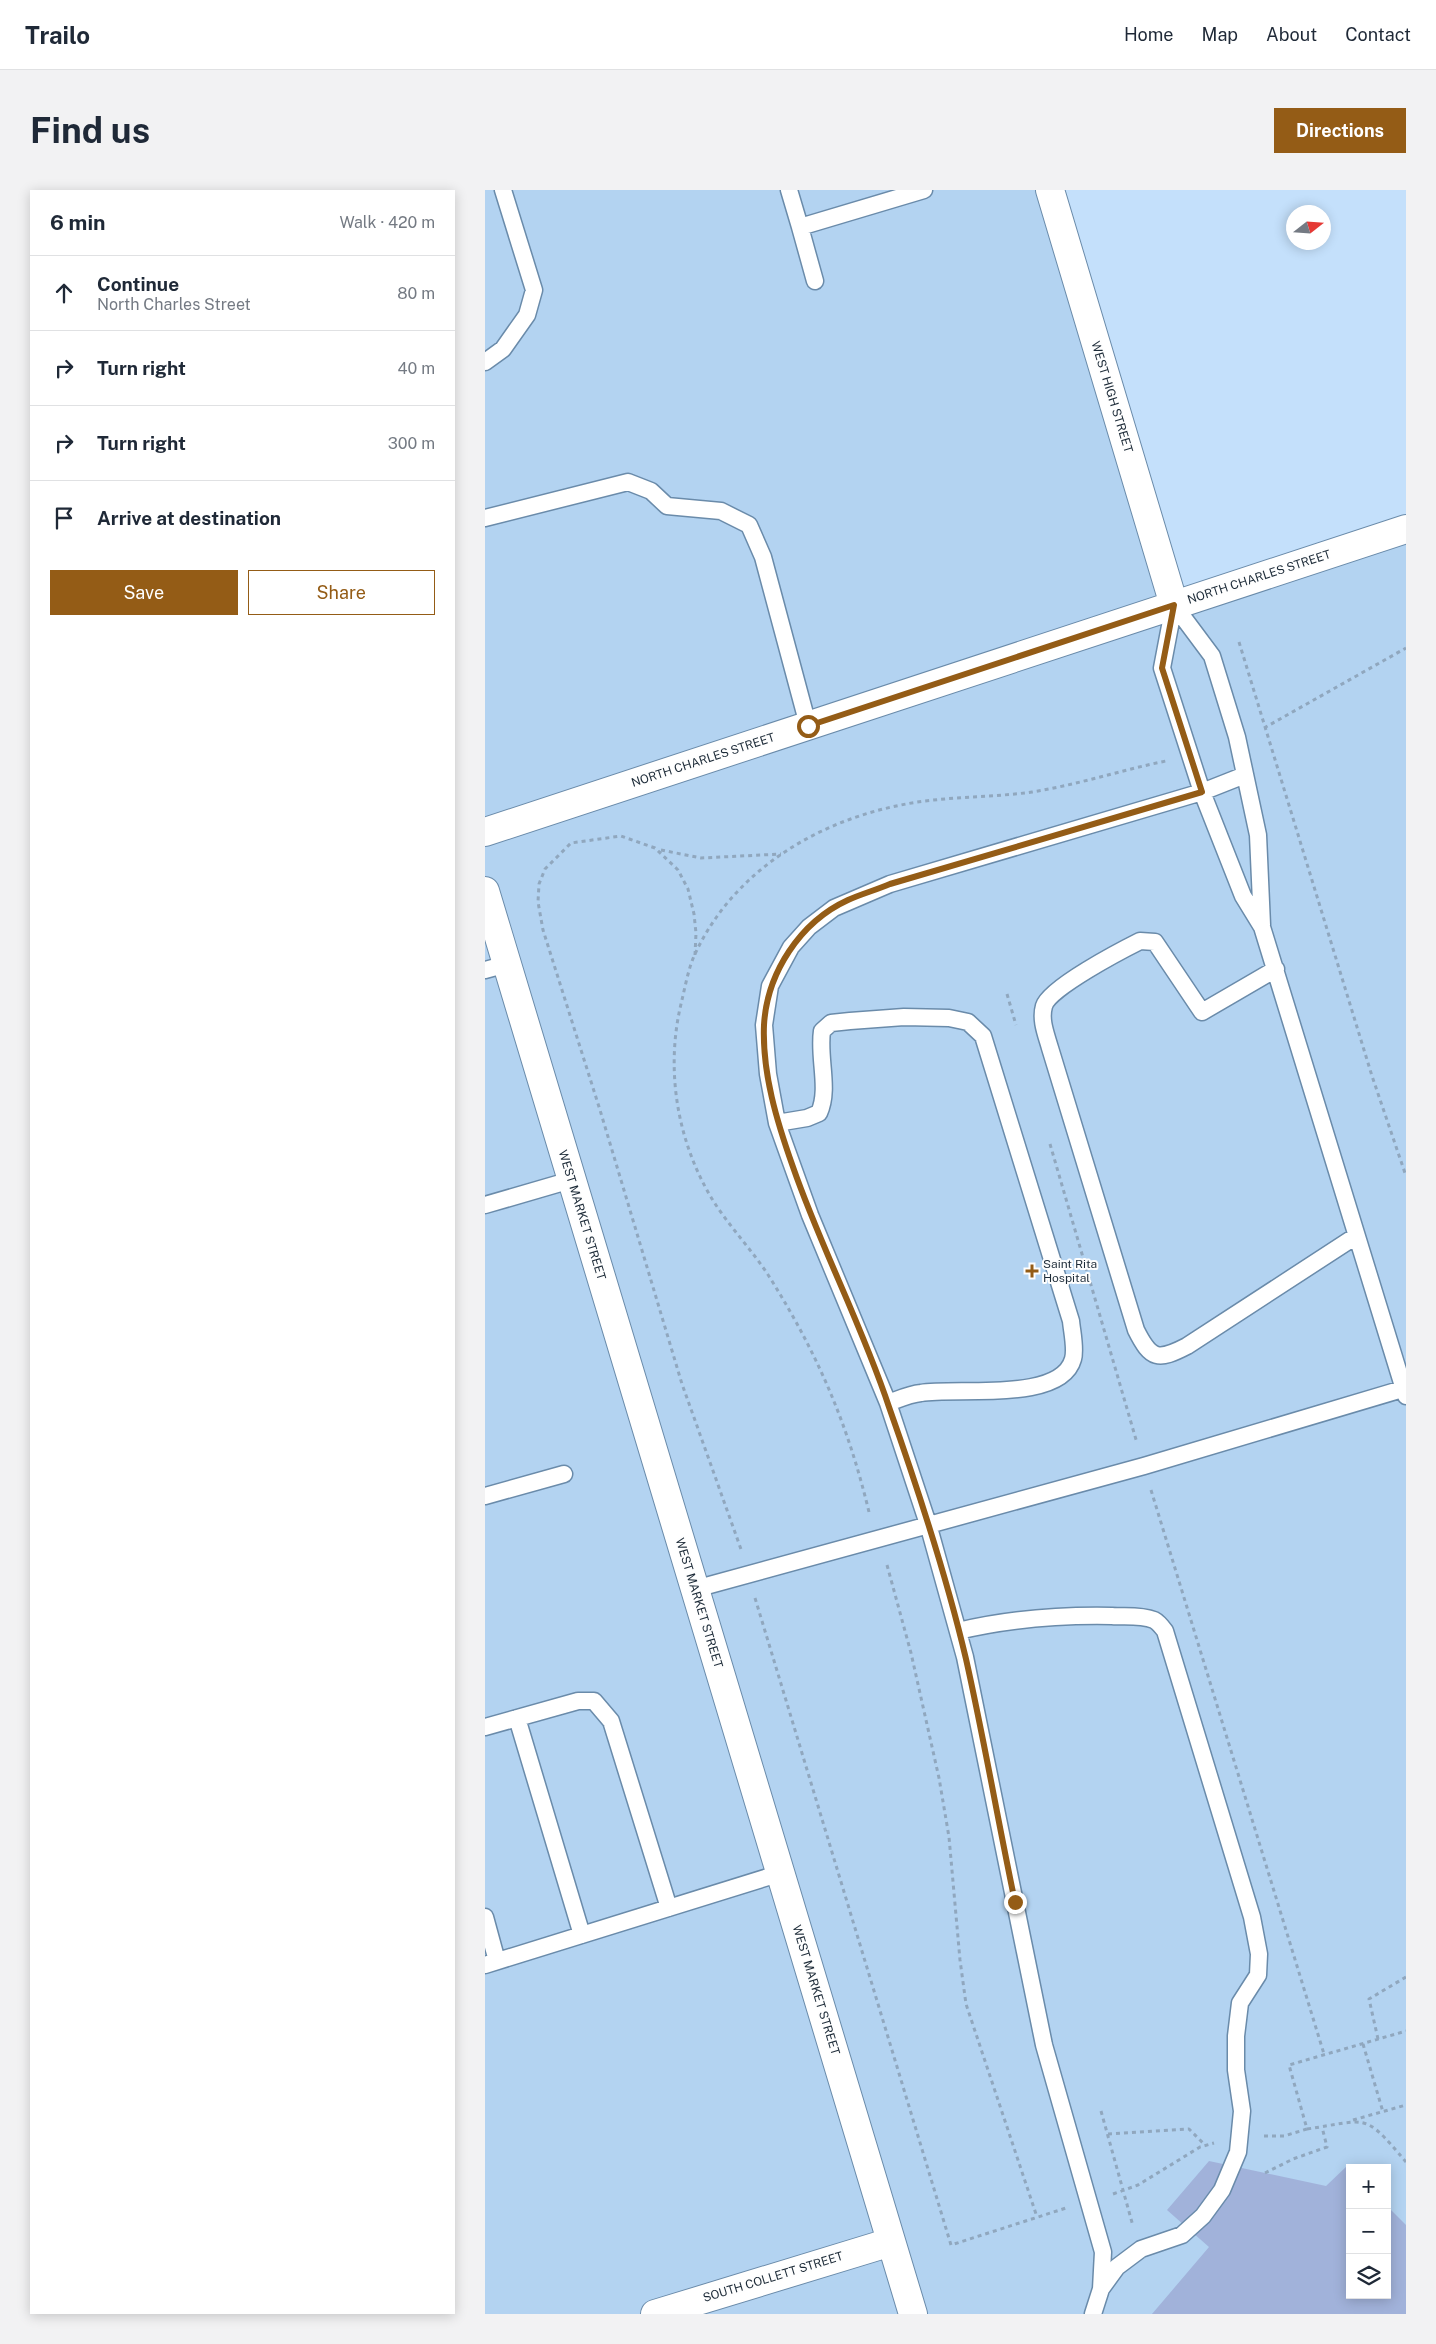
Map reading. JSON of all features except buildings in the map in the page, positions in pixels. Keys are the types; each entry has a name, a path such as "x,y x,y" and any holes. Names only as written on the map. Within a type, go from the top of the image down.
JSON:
{"street":[{"name":"WEST HIGH STREET","path":"1050,190 1174,605"},
{"name":"NORTH CHARLES STREET","path":"485,832 1406,529"},
{"name":"WEST MARKET STREET","path":"485,891 496,966 571,1180 913,2314"},
{"name":"SOUTH COLLETT STREET","path":"655,2314 891,2242"}],"lane":[{"path":"485,362 503,349 527,315 534,290 503,190"},
{"path":"789,190 815,281"},
{"path":"800,227 924,190"},
{"path":"485,518 628,482 651,491 667,506 721,511 749,525 763,557 808,726"},
{"path":"1174,605 1212,656 1237,738 1258,835 1262,927"},
{"path":"695,1589 1144,1466 1405,1391 1262,927 1243,896 1202,792 1162,668 1174,605"},
{"path":"1093,2314 1101,2290 1103,2252 1087,2202 1044,2045 967,1666 928,1524 888,1403 810,1215 777,1122 768,1074 764,1025 770,986 791,947 809,927 847,900 890,884 1202,792 1245,775"},
{"path":"1276,969 1202,1012 1155,942 1140,941 1059,988 1044,1004 1042,1020 1136,1330 1145,1349 1156,1355 1170,1355 1187,1346 1356,1236"},
{"path":"777,1122 807,1118 819,1113 824,1102 820,1046 822,1031 831,1023 904,1017 949,1018 968,1022 983,1036 1071,1321 1074,1358 1064,1376 1045,1385 987,1390 922,1392 888,1403"},
{"path":"485,1205 571,1180"},
{"path":"485,1496 564,1474"},
{"path":"958,1631 986,1624 1029,1619 1091,1616 1139,1617 1155,1621 1165,1631 1252,1917 1259,1954 1258,1975 1240,2004 1236,2036 1236,2070 1241,2111 1238,2152 1222,2190 1203,2216 1182,2235 1141,2248 1117,2267 1101,2290"},
{"path":"485,1727 578,1701 594,1701 611,1721 669,1908"},
{"path":"517,1718 582,1935"},
{"path":"485,1918 491,1963 781,1873"}],"path":[{"path":"1239,642 1372,1076 1406,1176"},
{"path":"1264,728 1406,648"},
{"path":"781,854 701,858 675,854 621,836 571,843 545,869 539,884 537,902 543,930 600,1110 681,1384 737,1534 951,2245 1138,2185 1205,2145 1239,2137 1284,2136 1307,2129 1351,2121 1406,2105"},
{"path":"655,848 664,854 678,870 688,889 694,914 696,933 695,955"},
{"path":"1007,994 1018,1032"},
{"path":"1048,1136 1144,1466 1324,2054"},
{"path":"887,1565 911,1653 939,1778 949,1837 960,1960 966,2004 1037,2218"},
{"path":"1378,2039 1369,1999 1406,1977"},
{"path":"1307,2129 1289,2065 1406,2031"},
{"path":"1363,2044 1383,2112"},
{"path":"1101,2111 1134,2228"},
{"path":"1351,2121 1365,2122 1378,2129 1406,2162"},
{"path":"1265,2173 1293,2159 1327,2147 1322,2127"},
{"path":"1108,2134 1189,2129 1205,2145"}],"shaded area":[{"name":"Saint Rita Hospital","path":"485,190 1050,190 1174,604 1406,529 1406,2314 485,2314"}],"place":[{"name":"Saint Rita Hospital","path":"1032,1271"}],"route":[{"path":"808,726 1174,605 1162,668 1188,754 1202,792 890,884 847,900 809,927 791,947 770,986 764,1025 768,1074 777,1122 810,1215 888,1403 928,1524 965,1657 1015,1902"}]}
